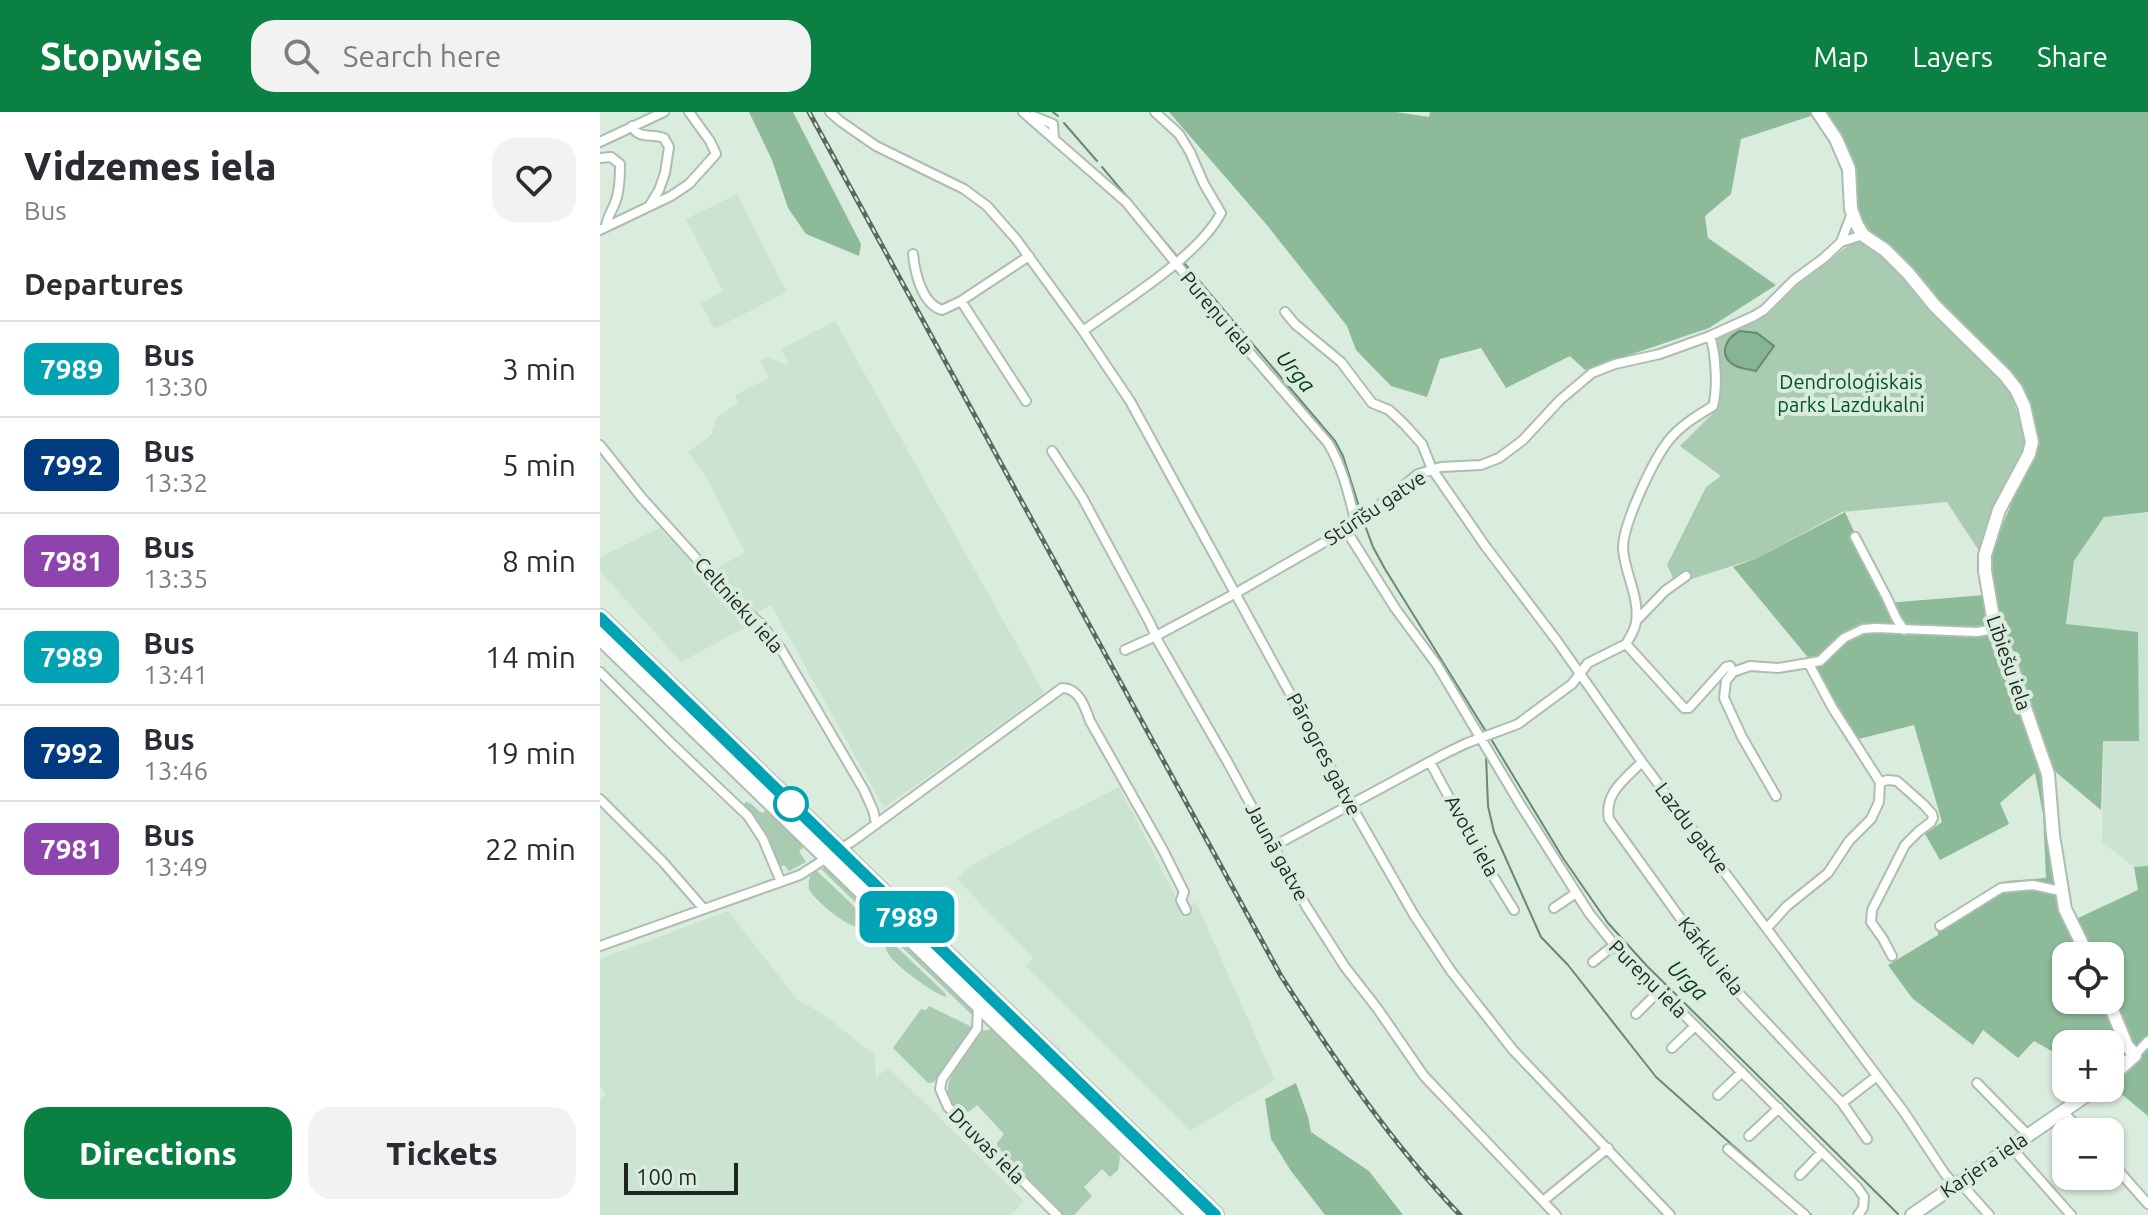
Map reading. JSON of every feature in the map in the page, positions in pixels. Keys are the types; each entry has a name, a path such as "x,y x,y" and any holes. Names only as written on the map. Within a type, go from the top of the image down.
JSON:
{"highway":[{"path":"600,618 978,1004 1196,1215"},
{"path":"600,636 1215,1215"}],"street":[{"path":"600,142 664,112"},
{"path":"603,228 671,196 689,184 716,154 689,112"},
{"name":"Pārogres gatve","path":"830,112 876,146 975,196 1001,220 1029,256 1130,401 1414,915 1467,992 1513,1050 1670,1215"},
{"path":"1083,331 1175,263 1203,238 1221,213 1179,134 1155,112"},
{"name":"Lībiešu iela","path":"1818,112 1836,139 1849,169 1852,213 1863,235 1885,250 1935,306 2005,375 2024,406 2032,442 2029,454 1999,510 1985,555 1985,571 1995,629 2011,663 2048,774 2060,891 2081,942"},
{"name":"Pureņu iela","path":"1024,113 1053,124 1054,139 1126,202 1328,443 1347,486 1356,524"},
{"path":"632,126 640,135 659,136 669,147 663,180 650,205"},
{"path":"600,158 611,157 620,164 616,200 603,228"},
{"path":"1841,242 1852,213"},
{"name":"Stūrīšu gatve","path":"1125,650 1236,593 1356,524 1418,474 1432,469 1491,462 1523,440 1560,400 1592,373 1710,336 1764,310 1794,280 1841,242 1863,235"},
{"path":"913,254 917,277 938,310 961,301 1029,256"},
{"path":"961,301 1026,401"},
{"name":"Lazdu gatve","path":"1285,312 1341,362 1372,403 1389,410 1422,444 1432,469 1642,762 1904,1112 1945,1174 1954,1184 1965,1188 1989,1215"},
{"path":"1637,620 1623,552 1624,535 1668,441 1686,423 1713,406 1714,347 1710,336"},
{"name":"Celtnieku iela","path":"600,445 642,498 781,649 864,790 876,823"},
{"name":"Jaunā gatve","path":"1052,451 1082,497 1156,636 1332,948 1424,1076 1556,1215"},
{"name":"Pureņu iela","path":"1346,530 1395,608 1437,665 1596,924 1857,1187 1864,1197 1863,1208 1858,1215"},
{"path":"1855,537 1904,630"},
{"path":"1274,846 1467,743 1518,724 1532,715 1572,684 1588,663 1626,644 1637,620 1665,591 1686,576"},
{"path":"1776,796 1724,698 1726,681 1733,672 1750,666 1768,668 1820,661 1844,638 1863,629 1977,632 1995,629"},
{"path":"1626,644 1684,708 1689,708 1726,667 1730,666 1733,672"},
{"path":"1767,928 1787,906 1828,873 1849,841 1871,819 1879,802 1880,782 1832,707 1809,664"},
{"path":"600,672 748,816 763,839 781,882"},
{"path":"600,946 800,875 1062,688 1070,688 1076,693 1084,707 1169,861 1184,892 1181,900 1186,910"},
{"name":"Avotu iela","path":"1430,762 1480,855 1514,910"},
{"name":"Kārklu iela","path":"1642,762 1609,798 1609,819 1719,972 1842,1103 1867,1139"},
{"path":"1880,782 1897,781 1924,805 1933,818 1905,845 1872,910 1871,922 1892,956"},
{"path":"600,799 663,862 703,908"},
{"path":"1940,926 2001,888 2033,885 2060,891"},
{"path":"1554,908 1576,893"},
{"path":"1593,962 1614,945"},
{"path":"1636,1014 1660,990"},
{"path":"978,1004 977,1029 1001,1026"},
{"path":"2114,1014 2127,1046 2141,1054"},
{"path":"1672,1048 1695,1026"},
{"name":"Druvas iela","path":"977,1029 942,1079 940,1089 944,1101 1057,1215"},
{"path":"2124,1067 2141,1054 2148,1041"},
{"path":"1718,1095 1742,1072"},
{"path":"1842,1103 1877,1076"},
{"path":"1977,1083 2028,1135"},
{"name":"Karjera iela","path":"1912,1215 2077,1102"},
{"path":"1749,1136 1779,1108"},
{"path":"2063,1112 2069,1118"},
{"path":"2011,1147 2071,1215"},
{"path":"1543,1201 1608,1148"},
{"path":"1728,1149 1805,1215"},
{"path":"1800,1175 1822,1152"},
{"path":"2124,1177 2148,1204"}],"shaded area":[{"path":"749,112 793,112 861,244 859,256 806,234 788,208 772,160"},
{"path":"1169,112 1396,112 1429,117 1430,112 1823,112 1741,139 1731,194 1705,216 1708,238 1776,285 1709,328 1585,370 1570,356 1506,388 1481,348 1440,359 1427,397 1391,386 1356,350 1347,326 1266,224"},
{"path":"1825,112 2148,112 2148,512 2104,517 2074,561 2066,624 2138,632 2139,741 2103,741 2101,810 2051,768 2056,884 2076,919 2138,890 2134,867 2148,866 2148,1116 2124,1096 2124,1030 2052,1030 2052,1051 2034,1041 2018,1058 1983,1030 1973,1045 1912,998 1888,965 1938,935 1938,922 2006,881 2046,878 2043,814 2035,773 2000,803 2009,824 1940,860 1925,834 1942,822 1914,725 1847,742 1828,709 1811,661 1733,567 1757,558 1845,512 1887,603 1984,595 1997,604 1989,557 2039,439 2013,373 1878,241 1858,214 1853,169"},
{"path":"737,194 787,292 714,329 701,303 723,291 686,219"},
{"path":"835,321 1044,693 884,808 771,605 754,614 714,570 745,552 705,475 688,452 711,435 717,417 738,403 735,395 769,378 760,360 769,357 789,366 781,349"},
{"path":"1740,331 1757,333 1774,346 1756,371 1736,366 1725,353 1727,343"},
{"path":"2148,512 2148,866 2134,867 2102,842 2103,741 2139,741 2066,625 2074,561 2104,517"},
{"path":"660,528 750,625 681,662 600,571 600,557"},
{"path":"1119,787 1182,909 1196,902 1275,1080 1190,1131 1025,966 1033,958 957,879 972,865"},
{"path":"728,911 797,999 824,1015 875,1055 876,1078 888,1067 1024,1201 1011,1215 600,1215 600,1099 606,1094 600,1085 600,959"},
{"path":"1296,1083 1311,1132 1369,1171 1403,1215 1325,1215 1271,1139 1265,1099"}],"green space":[{"name":"Dendroloģiskais parks Lazdukalni","path":"2028,112 2069,451 1945,177 1953,326 2003,375 2027,438 1981,554 1947,502 1842,512 1757,558 1676,584 1667,565 1706,487 1721,476 1680,446 1712,414 1711,359 1706,341 1759,315 1849,245 1864,239 1946,318 1937,169"},
{"path":"746,802 763,813 766,810 807,844 799,851 806,862 789,871 784,865 780,867 755,817 744,804"},
{"path":"828,868 974,1010 974,1017 821,869"},
{"path":"817,871 946,997 898,964 887,951 886,940 870,925 852,925 817,899 809,886 810,876"},
{"path":"929,1006 972,1027 934,1082 928,1083 893,1048 921,1009 926,1010"},
{"path":"993,1029 1002,1032 1117,1150 1120,1157 1118,1170 1110,1177 1102,1169 1084,1187 1092,1196 1074,1215 1063,1215 997,1150 997,1143 1004,1134 977,1105 962,1113 948,1095 949,1083 970,1047 981,1031"}],"waterway":[{"name":"Urga","path":"1053,112 1058,116"},
{"name":"Urga","path":"1064,123 1097,161"},
{"name":"Urga","path":"1102,167 1176,255"},
{"name":"Urga","path":"1184,263 1335,441 1343,456 1361,513"},
{"name":"Urga","path":"1366,528 1385,569 1485,730"},
{"name":"Urga","path":"1491,739 1563,858 1608,923 1647,966 1898,1214"},
{"path":"1486,755 1488,806 1494,832 1541,937 1568,965 1656,1077 1811,1215"}],"railway":[{"path":"809,112 1281,976 1365,1100 1460,1215"}],"bus line":[{"name":"7989","path":"600,618 1215,1215"}]}
